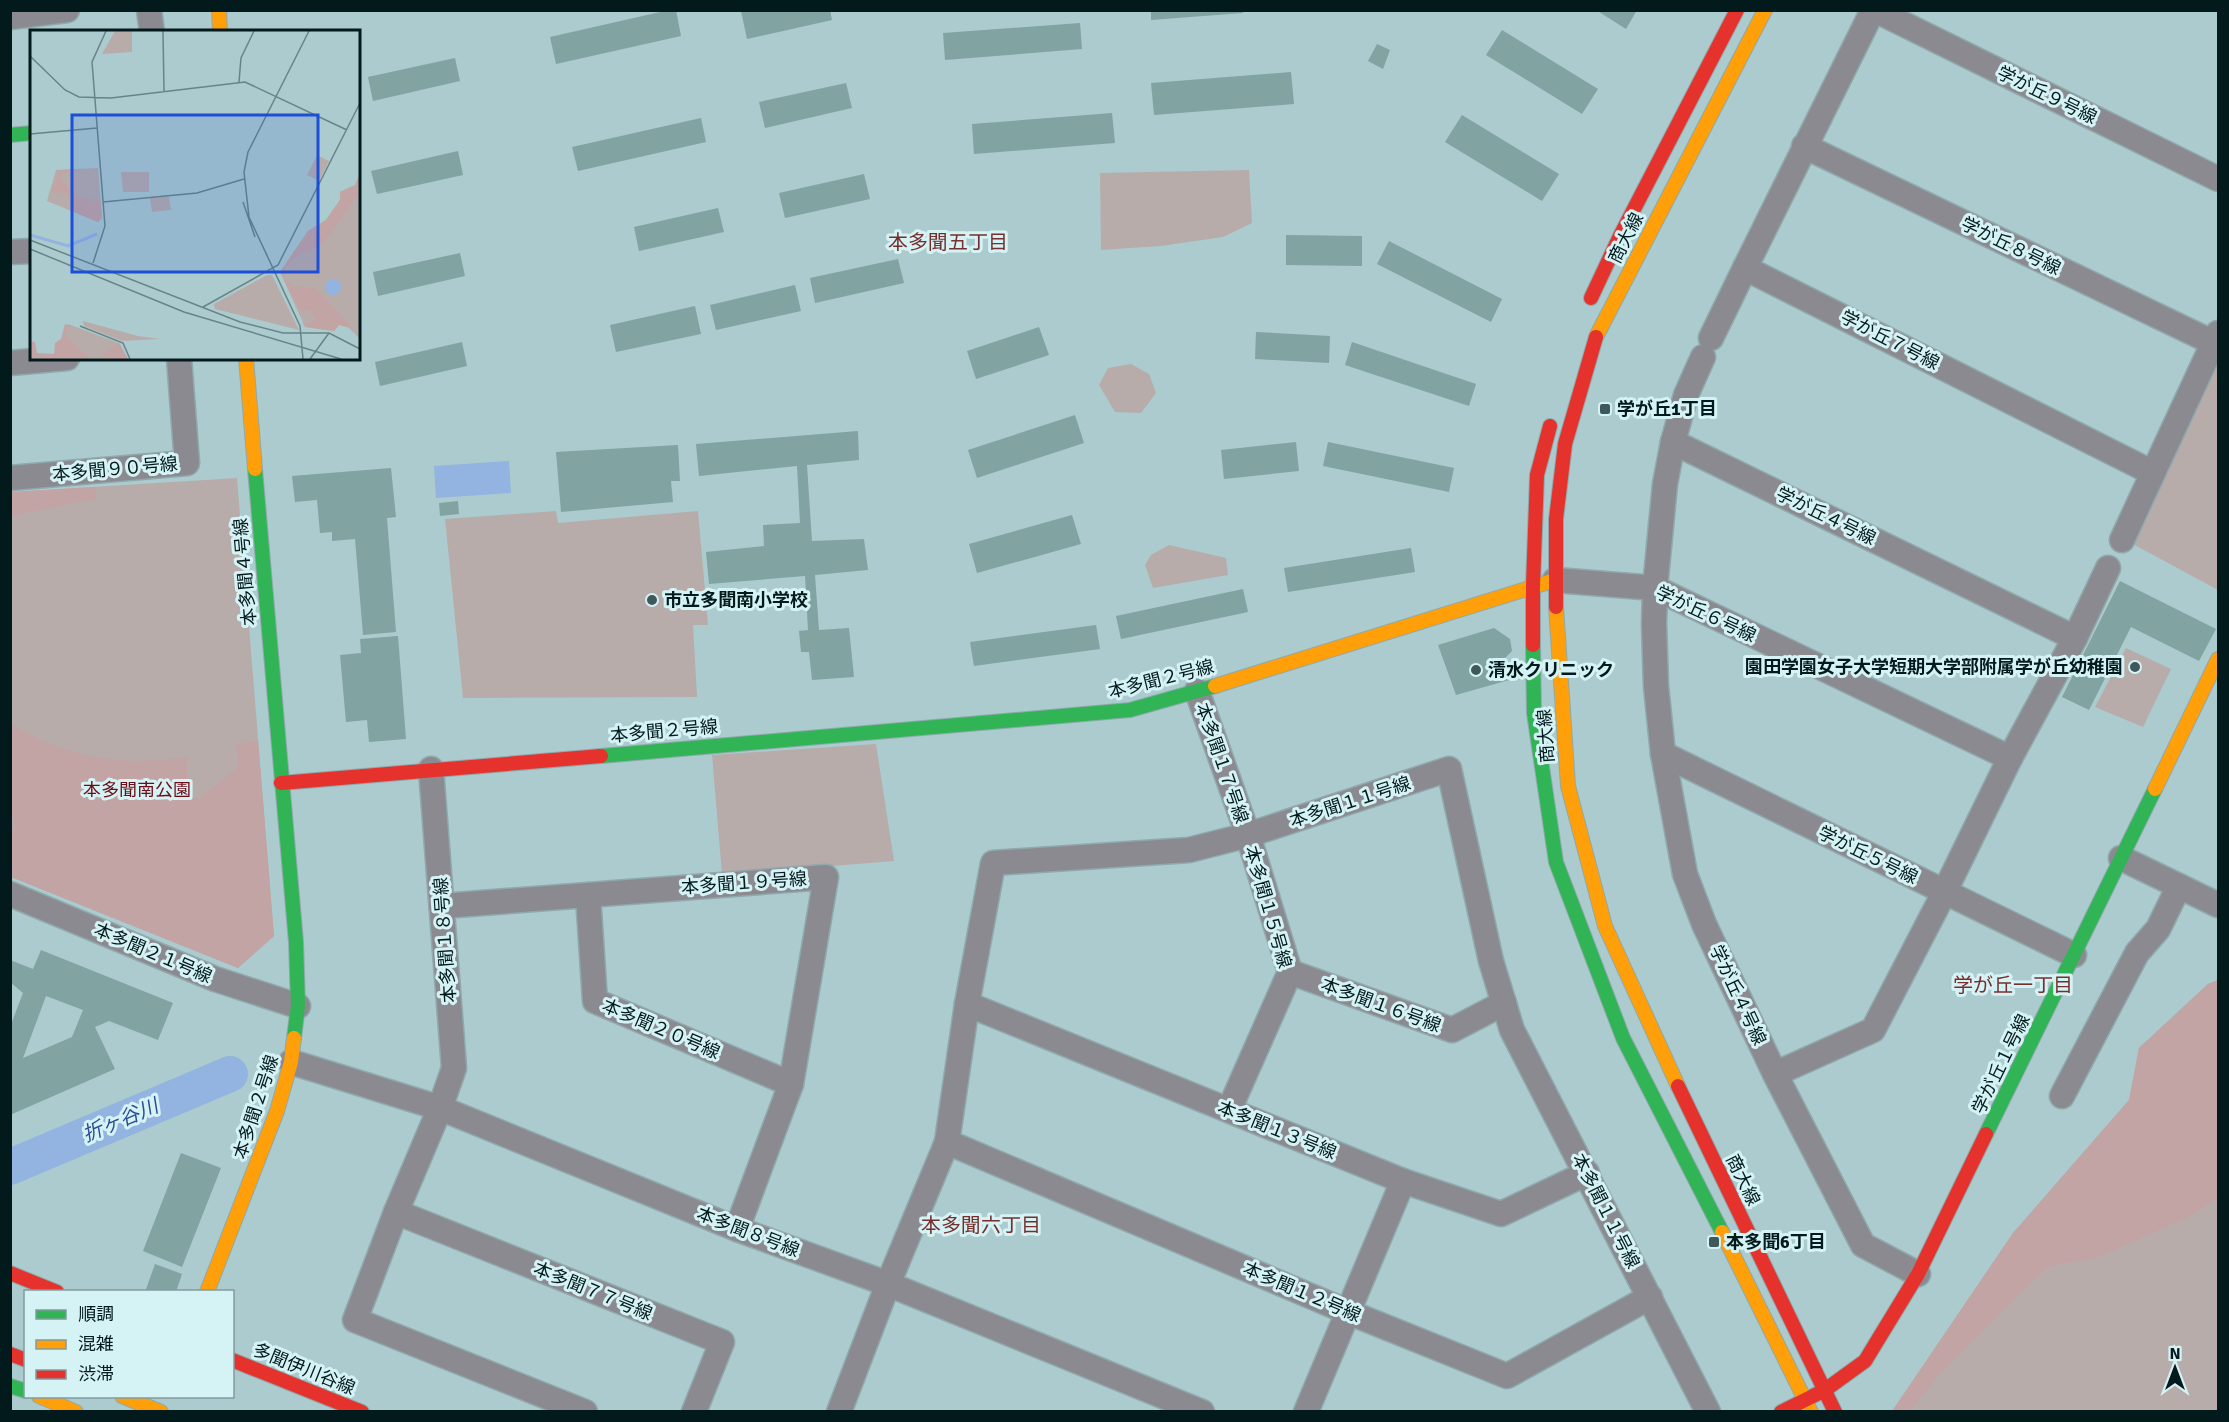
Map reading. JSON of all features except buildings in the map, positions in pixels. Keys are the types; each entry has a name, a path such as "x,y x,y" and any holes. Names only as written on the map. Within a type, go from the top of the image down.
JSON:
{"main road":[{"path":"219,10 220,30"},
{"name":"商大線","path":"1587,307 1620,236 1737,10"},
{"name":"商大線","path":"1765,10 1596,336 1565,444 1556,519 1544,583 1534,713 1557,862 1623,1038 1749,1284 1807,1406"},
{"path":"10,135 30,133"},
{"name":"本多聞４号線","path":"246,360 281,783"},
{"name":"商大線","path":"1552,417 1537,474 1544,583 1568,786 1605,926 1684,1099 1835,1412"},
{"name":"本多聞２号線","path":"208,1290 277,1111 291,1062 298,1006 296,942 281,783 1130,710 1197,692 1544,583"},
{"name":"学が丘１号線","path":"1781,1412 1807,1406 1865,1361 1918,1274 2218,658"},
{"path":"10,1273 52,1290"},
{"name":"多聞伊川谷線","path":"234,1361 362,1412"},
{"path":"44,1398 76,1412"},
{"path":"127,1398 161,1412"}],"street":[{"path":"10,17 67,10"},
{"path":"149,10 152,30"},
{"path":"1673,442 1686,394 1707,347 1804,146 1874,10"},
{"name":"学が丘９号線","path":"1874,10 2218,179"},
{"name":"学が丘８号線","path":"1804,146 2217,340"},
{"path":"10,252 30,251"},
{"name":"学が丘７号線","path":"1745,268 2153,472"},
{"path":"2122,540 2217,340"},
{"path":"10,363 44,360"},
{"name":"本多聞９０号線","path":"10,478 187,463 179,360"},
{"name":"学が丘４号線","path":"1918,1274 1863,1245 1775,1074 1704,924 1685,874 1663,754 1656,686 1654,624 1655,588 1665,484 1673,442 2075,638"},
{"path":"1775,1074 1873,1030 2010,758 2075,638 2108,568"},
{"name":"学が丘６号線","path":"1544,583 1655,588 2010,758"},
{"name":"本多聞１７号線","path":"1197,692 1248,836"},
{"name":"学が丘５号線","path":"1663,754 2074,955"},
{"name":"本多聞１８号線","path":"431,769 454,1068 440,1108"},
{"name":"本多聞１１号線","path":"839,1412 888,1284 947,1142 967,1004 993,863 1189,850 1248,836 1449,769 1491,961 1512,1030 1708,1412"},
{"name":"本多聞１５号線","path":"1229,1110 1290,972 1248,836"},
{"path":"2121,858 2218,905"},
{"name":"本多聞１９号線","path":"442,906 826,877 790,1084 737,1229"},
{"path":"2062,1096 2092,1061 2137,952 2158,929 2179,886"},
{"name":"本多聞２１号線","path":"10,894 215,979 298,1006"},
{"name":"本多聞２０号線","path":"588,895 595,1001 790,1084"},
{"name":"本多聞１６号線","path":"1290,972 1452,1030 1504,1003"},
{"name":"本多聞１３号線","path":"967,1004 1403,1181 1501,1214 1587,1173"},
{"name":"本多聞８号線","path":"291,1062 440,1108 737,1229 888,1284 1202,1412"},
{"path":"440,1108 396,1212 355,1320 585,1412"},
{"name":"本多聞１２号線","path":"947,1142 1507,1376 1650,1297"},
{"path":"1306,1412 1403,1181"},
{"name":"本多聞７７号線","path":"396,1212 722,1342 694,1412"}],"green space":[{"path":"1249,170 1252,223 1223,237 1161,246 1101,250 1100,173"},
{"path":"2218,362 2218,590 2131,543"},
{"path":"1131,364 1149,374 1156,393 1141,413 1115,412 1099,385 1108,368"},
{"name":"本多聞南公園","path":"237,478 274,936 238,968 11,877 11,492"},
{"path":"95,487 96,499 11,516 11,492"},
{"path":"556,511 558,523 698,511 708,625 693,625 697,697 463,698 445,519"},
{"path":"1169,545 1226,558 1228,575 1153,588 1145,565 1151,555"},
{"path":"2126,648 2171,669 2143,727 2095,707"},
{"path":"11,724 53,745 96,757 140,761 187,757 187,795 199,799 238,767 236,744 258,741 274,936 238,968 11,877 11,833 15,820 10,817"},
{"path":"876,744 894,861 722,875 712,755"},
{"path":"2218,980 2218,1411 1892,1412 2013,1233 2129,1100 2139,1048 2208,984"},
{"path":"2218,980 2218,1197 2191,1216 2094,1259 2049,1266 1941,1373 1910,1411 1892,1411 2013,1233 2129,1100 2139,1048 2208,984"}],"water":[{"path":"509,461 511,493 436,498 434,466"}],"waterway":[{"name":"折ヶ谷川","path":"10,1167 230,1074"}],"traffic: fast":[{"path":"10,135 30,133"},
{"path":"255,469 296,942 298,1006 294,1038"},
{"path":"1533,645 1534,713 1556,862 1623,1038 1722,1232"},
{"path":"601,756 1130,710 1215,686"},
{"path":"1986,1134 2155,789"},
{"path":"10,1386 24,1390"}],"traffic: slow":[{"path":"219,10 220,30"},
{"path":"1596,337 1765,10"},
{"path":"246,360 255,469"},
{"path":"1215,686 1552,581"},
{"path":"1556,607 1568,786 1605,926 1678,1086"},
{"path":"2155,789 2218,659"},
{"path":"208,1290 277,1111 291,1062 294,1038"},
{"path":"1722,1232 1811,1412"},
{"path":"44,1398 76,1412"},
{"path":"127,1398 161,1412"}],"traffic: jam":[{"path":"1591,298 1620,236 1737,10"},
{"path":"1556,607 1556,519 1565,444 1596,337"},
{"path":"1533,645 1537,475 1550,426"},
{"path":"281,783 601,756"},
{"path":"1678,1086 1835,1412"},
{"path":"1781,1412 1825,1390 1865,1361 1918,1274 1986,1134"},
{"path":"10,1273 52,1290"},
{"path":"10,1354 24,1359"},
{"path":"234,1361 362,1412"}],"place":[{"name":"学が丘1丁目","path":"1605,409"},
{"name":"市立多聞南小学校","path":"652,600"},
{"name":"園田学園女子大学短期大学部附属学が丘幼稚園","path":"2135,667"},
{"name":"清水クリニック","path":"1476,670"},
{"name":"本多聞6丁目","path":"1714,1242"}],"district":[{"name":"本多聞五丁目","path":"948,242"},
{"name":"学が丘一丁目","path":"2013,985"},
{"name":"本多聞六丁目","path":"981,1225"}]}
